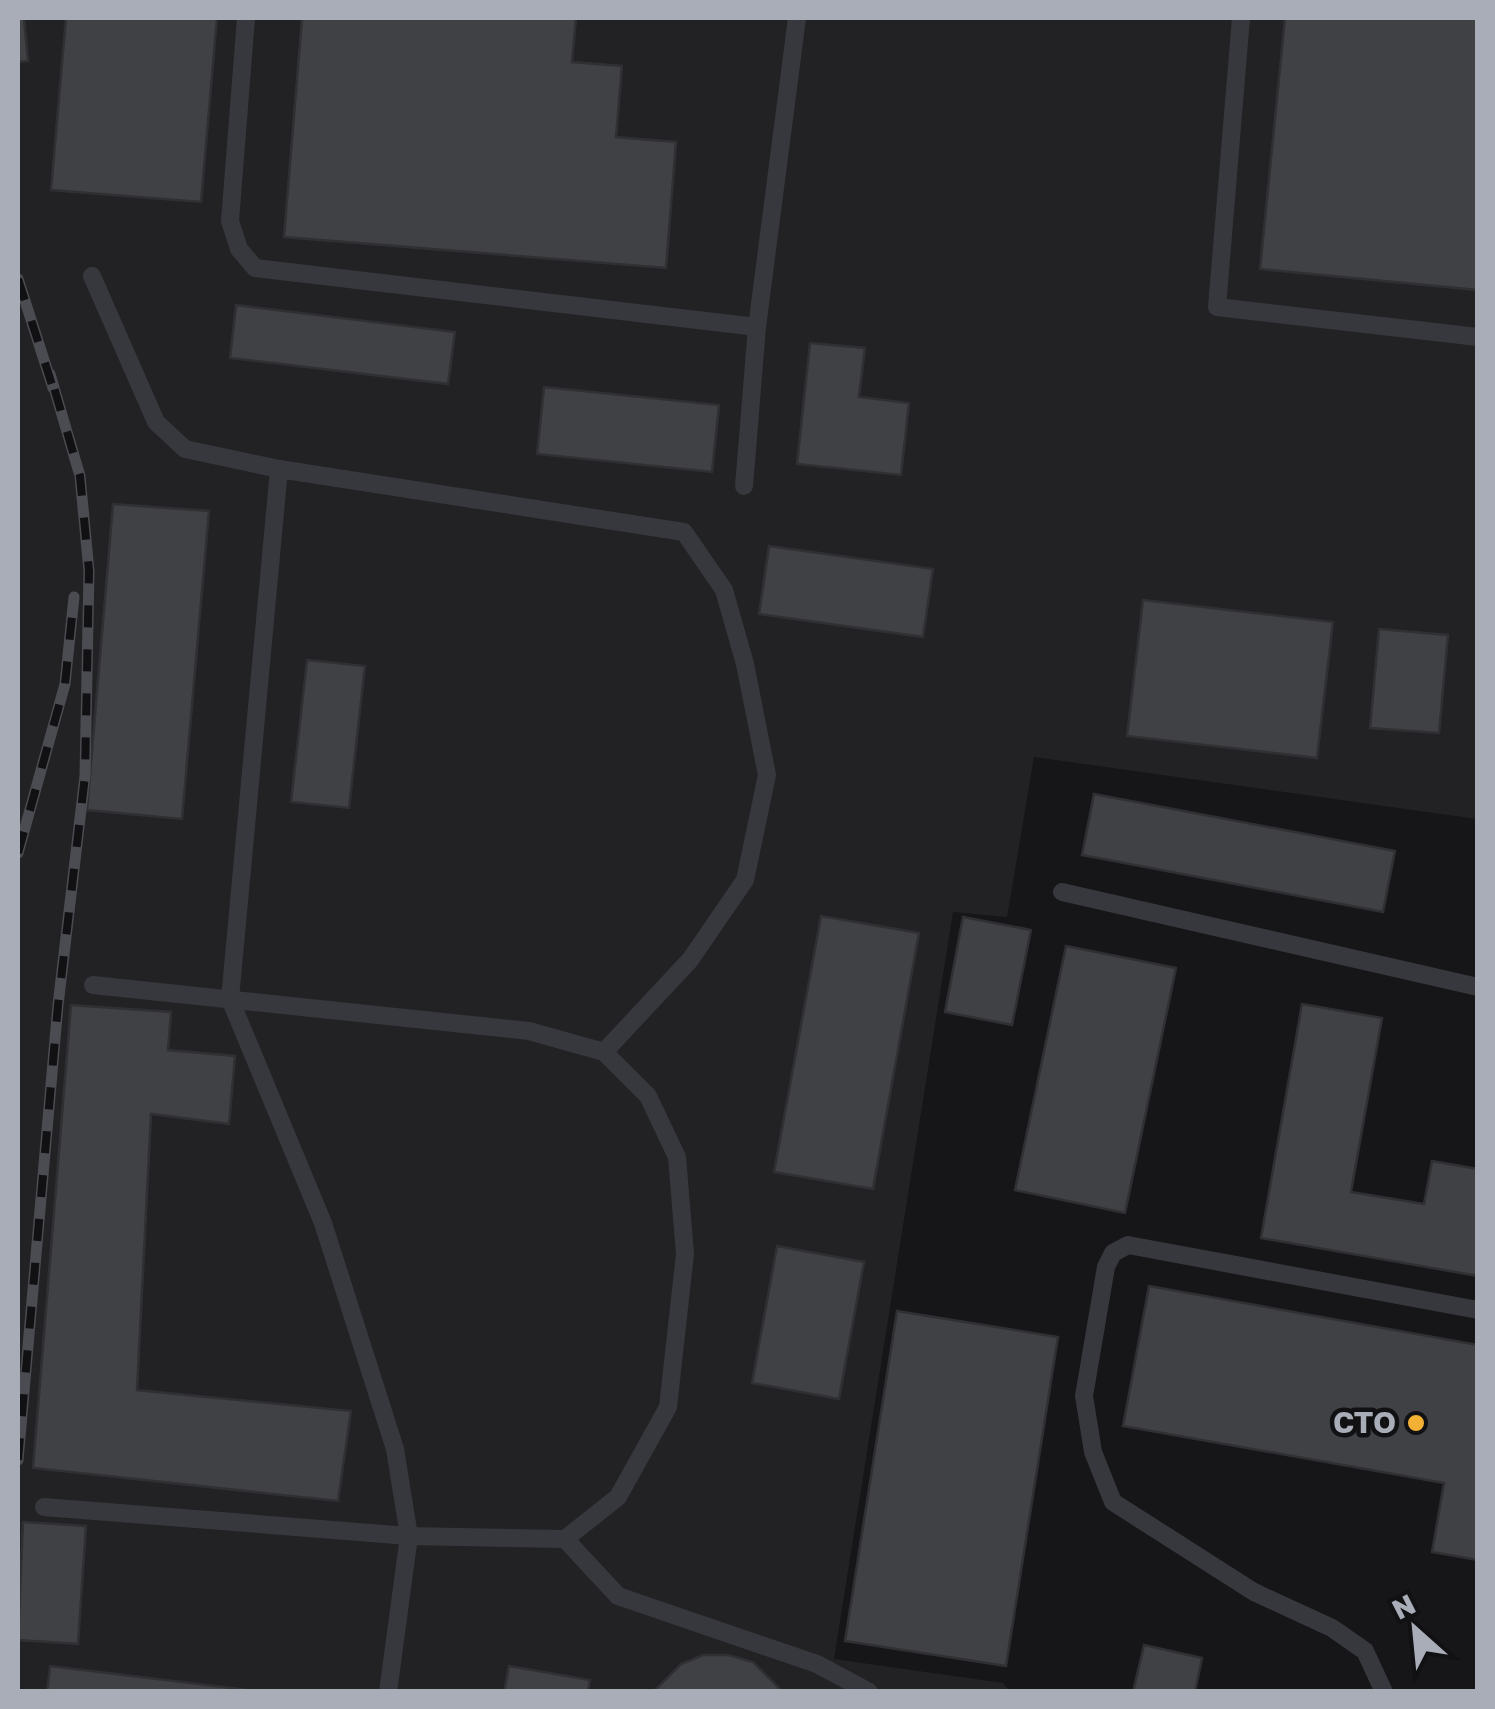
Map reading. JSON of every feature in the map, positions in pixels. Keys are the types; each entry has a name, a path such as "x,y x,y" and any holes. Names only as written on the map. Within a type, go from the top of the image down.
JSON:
{"lane":[{"path":"246,18 230,221 240,250 255,268 757,327"},
{"path":"744,486 757,327 797,18"},
{"path":"1242,18 1217,307 1478,337"},
{"path":"92,276 156,422 185,449 280,469 684,532 724,590 745,664 767,775 744,880 690,960 604,1052"},
{"path":"280,469 230,999 323,1224 395,1449 409,1536 388,1692"},
{"path":"1062,892 1478,987"},
{"path":"44,1507 409,1536 565,1539 618,1496 668,1406 686,1254 677,1157 648,1096 604,1052 528,1031 93,985"},
{"path":"1384,1692 1365,1650 1332,1628 1254,1592 1113,1502 1093,1452 1084,1396 1106,1267 1113,1253 1128,1245 1478,1310"},
{"path":"565,1539 618,1596 817,1664 869,1692"}],"shaded area":[{"path":"18,18 1477,18 1477,819 1034,757 1007,917 953,912 834,1659 1003,1683 1010,1691 18,1691"}],"building":[{"path":"18,18 24,18 28,61 18,62"},
{"path":"66,18 217,18 201,202 51,190"},
{"path":"302,18 576,18 572,62 622,66 616,137 676,142 666,268 284,237"},
{"path":"1285,18 1478,18 1478,290 1260,269"},
{"path":"236,305 455,332 448,384 230,358"},
{"path":"810,343 865,348 859,397 909,403 901,475 797,464"},
{"path":"544,387 719,405 712,472 537,454"},
{"path":"113,504 209,511 182,819 87,810"},
{"path":"769,546 933,569 923,637 759,614"},
{"path":"1143,600 1333,622 1317,758 1127,736"},
{"path":"1379,629 1448,635 1439,733 1370,728"},
{"path":"307,660 365,666 349,808 291,802"},
{"path":"1094,794 1395,851 1383,912 1082,855"},
{"path":"821,916 919,933 873,1189 774,1172"},
{"path":"963,917 1031,930 1012,1025 945,1012"},
{"path":"1066,946 1176,968 1125,1213 1015,1190"},
{"path":"1302,1004 1382,1018 1351,1192 1424,1204 1432,1161 1478,1169 1478,1276 1261,1238"},
{"path":"71,1005 171,1012 168,1050 235,1056 229,1124 151,1114 137,1390 351,1411 338,1501 33,1468"},
{"path":"777,1246 864,1262 839,1399 752,1383"},
{"path":"1149,1286 1478,1345 1478,1560 1432,1552 1444,1483 1123,1426"},
{"path":"897,1311 1058,1337 1006,1666 845,1641"},
{"path":"23,1522 86,1526 78,1644 18,1640"},
{"path":"1144,1645 1202,1658 1195,1692 1133,1692"},
{"path":"703,1655 728,1655 753,1662 783,1692 653,1692 681,1664"},
{"path":"50,1666 265,1692 47,1692"},
{"path":"509,1666 590,1680 588,1692 504,1692"}],"railway":[{"path":"18,279 53,388"},
{"path":"18,1460 58,1005 85,776 89,571 80,476 50,374"},
{"path":"18,853 65,684 74,597"}],"place":[{"name":"СТО","path":"1416,1423"}]}
